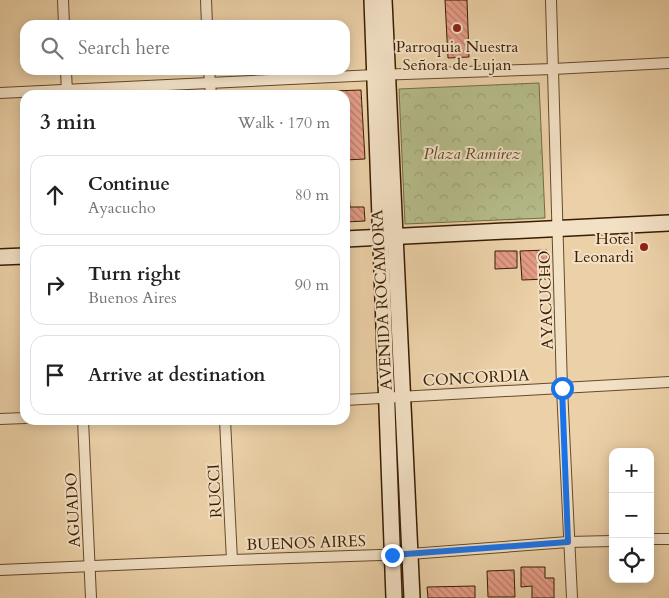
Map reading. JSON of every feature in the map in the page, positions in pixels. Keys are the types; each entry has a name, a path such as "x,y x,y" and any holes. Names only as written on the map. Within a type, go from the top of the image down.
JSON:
{"main road":[{"name":"AVENIDA ROCAMORA","path":"372,0 381,75 388,237 387,396 394,598"},
{"name":"AVENIDA ROCAMORA","path":"381,75 384,0"},
{"path":"350,240 669,223"},
{"name":"AVENIDA ROCAMORA","path":"388,237 403,396 412,598"},
{"path":"0,257 20,256"}],"street":[{"path":"63,0 64,20"},
{"path":"206,0 207,20"},
{"name":"AYACUCHO","path":"551,0 562,388 572,598"},
{"path":"99,90 210,83 669,63"},
{"path":"66,75 67,90"},
{"path":"209,75 211,90"},
{"path":"0,92 20,92"},
{"name":"CONCORDIA","path":"350,400 669,382"},
{"path":"0,419 20,418"},
{"name":"AGUADO","path":"83,425 91,598"},
{"name":"RUCCI","path":"226,425 232,560"},
{"path":"654,540 669,539"},
{"name":"BUENOS AIRES","path":"0,570 392,555 568,542 609,541"}],"green space":[{"name":"Plaza Ramírez","path":"539,83 545,218 405,224 399,89"}],"building":[{"name":"Parroquia Nuestra Señora de Lujan","path":"445,0 467,0 469,57 448,58"},
{"path":"350,90 361,90 365,159 350,160"},
{"path":"350,207 364,207 365,221 350,222"},
{"path":"547,250 548,279 522,280 520,251"},
{"path":"495,251 517,251 517,268 495,269"},
{"path":"521,567 545,567 545,578 554,578 554,598 532,598 532,586 521,587"},
{"path":"514,570 515,597 488,597 487,571"},
{"path":"475,586 475,598 428,598 427,587"}],"place":[{"name":"Parroquia Nuestra Señora de Lujan","path":"457,28"},
{"name":"Hotel Leonardi","path":"644,247"}],"route":[{"path":"392,555 568,542 562,388"}]}
